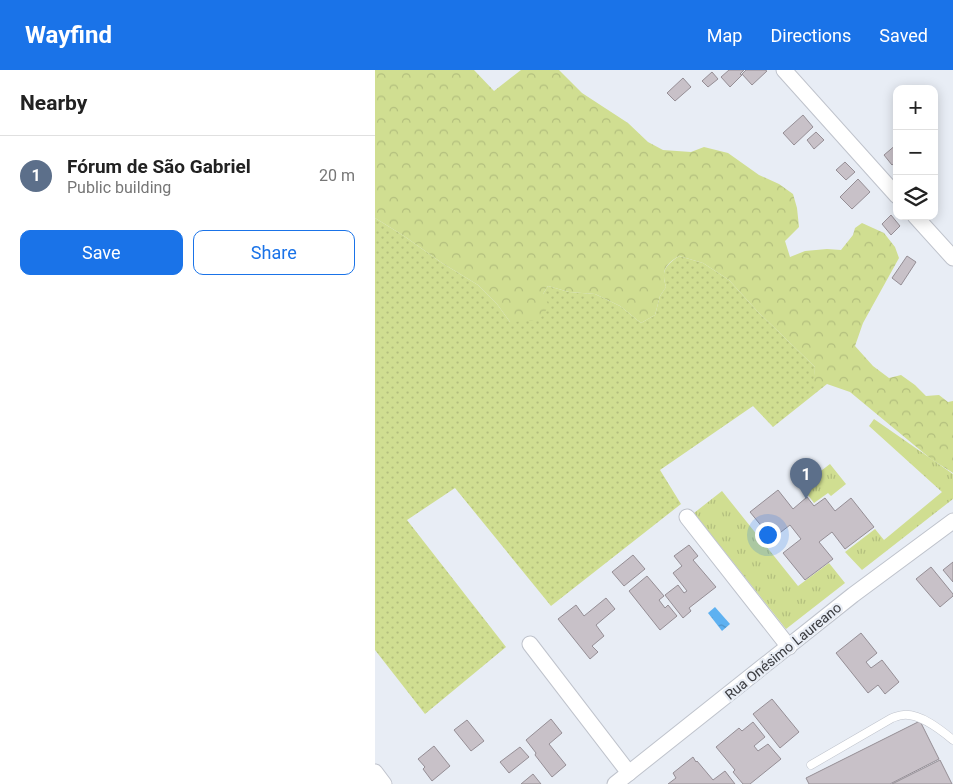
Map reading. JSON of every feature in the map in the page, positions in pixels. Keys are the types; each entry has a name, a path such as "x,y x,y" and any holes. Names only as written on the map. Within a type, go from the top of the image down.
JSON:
{"street":[{"path":"784,70 893,192"},
{"path":"919,220 953,258"},
{"path":"687,517 789,646"},
{"name":"Rua Onésimo Laureano","path":"615,784 853,595 953,521"},
{"path":"530,644 629,773"},
{"path":"375,772 384,784"}],"lane":[{"path":"811,765 892,718 905,714 920,718 933,725 953,740"}],"green space":[{"path":"375,70 474,70 494,91 521,70 559,70 582,93 628,123 648,142 663,150 691,152 704,147 728,153 759,175 779,184 793,194 799,227 785,241 790,257 805,251 841,250 853,235 855,228 862,223 884,233 895,247 899,258 863,323 855,346 873,366 889,378 901,375 926,396 939,395 948,402 953,401 953,473 931,459 850,392 827,384 813,384 815,367 758,312 729,280 703,263 679,256 670,262 665,268 666,287 660,296 655,315 641,323 620,306 595,294 569,292 548,286 543,294 549,306 539,320 510,322 497,304 478,285 375,218"},
{"path":"375,218 478,285 497,304 510,322 543,294 548,286 569,292 595,294 620,306 641,323 655,315 660,296 666,287 664,272 670,263 679,256 703,263 729,280 758,312 815,367 814,384 827,384 773,427 753,406 660,470 681,504 551,606 455,488 407,520 506,647 425,714 375,650"},
{"path":"874,419 953,474 953,499 862,570 845,552 875,529 884,540 942,492 869,426"},
{"path":"830,464 846,484 831,496 828,493 814,503 801,486"},
{"path":"722,491 798,586 829,563 845,583 786,629 694,513"}],"water":[{"path":"715,607 730,624 722,631 708,613"}],"building":[{"path":"729,70 744,70 740,74 742,75 730,87 721,77"},
{"path":"746,70 767,71 752,85 742,74"},
{"path":"712,72 718,79 708,87 702,81"},
{"path":"683,78 691,87 675,101 667,93"},
{"path":"803,115 813,127 794,145 783,133"},
{"path":"816,132 824,140 814,149 807,140"},
{"path":"893,147 893,164 892,165 884,155"},
{"path":"845,162 855,172 846,180 836,170"},
{"path":"858,179 870,192 852,209 840,197"},
{"path":"891,215 893,220 900,226 891,235 882,224"},
{"path":"907,256 916,262 901,285 892,278"},
{"path":"778,490 793,509 807,497 814,506 825,498 835,511 851,498 874,527 845,549 832,532 819,542 833,559 805,580 783,553 801,539 790,525 772,539 750,512"},
{"path":"689,545 698,556 693,560 716,587 689,608 691,611 683,618 665,595 678,585 684,593 687,591 673,573 682,566 674,556"},
{"path":"633,555 645,569 624,586 612,572"},
{"path":"953,562 953,582 943,570"},
{"path":"931,567 953,594 940,607 916,579"},
{"path":"647,576 664,596 659,600 665,608 668,605 677,616 660,630 629,591"},
{"path":"606,598 615,609 596,625 604,636 592,646 598,652 590,659 558,619 576,605 584,616"},
{"path":"861,633 877,653 866,662 871,668 882,660 899,682 885,694 878,685 868,693 836,653"},
{"path":"772,699 799,732 780,748 753,714"},
{"path":"551,719 562,733 549,744 566,765 552,777 526,740"},
{"path":"467,720 484,741 471,751 454,730"},
{"path":"920,721 939,759 890,784 809,784 806,778"},
{"path":"753,722 765,737 754,746 758,751 768,744 781,759 750,784 743,784 733,772 735,770 716,747 739,728 742,731"},
{"path":"434,746 450,766 432,781 423,769 425,767 418,759"},
{"path":"520,747 529,757 509,773 500,762"},
{"path":"693,757 713,780 725,771 735,784 668,784 676,778 673,773"},
{"path":"940,760 952,784 892,784"},
{"path":"533,774 541,784 521,784"}],"place":[{"name":"Fórum de São Gabriel","path":"806,499"}]}
